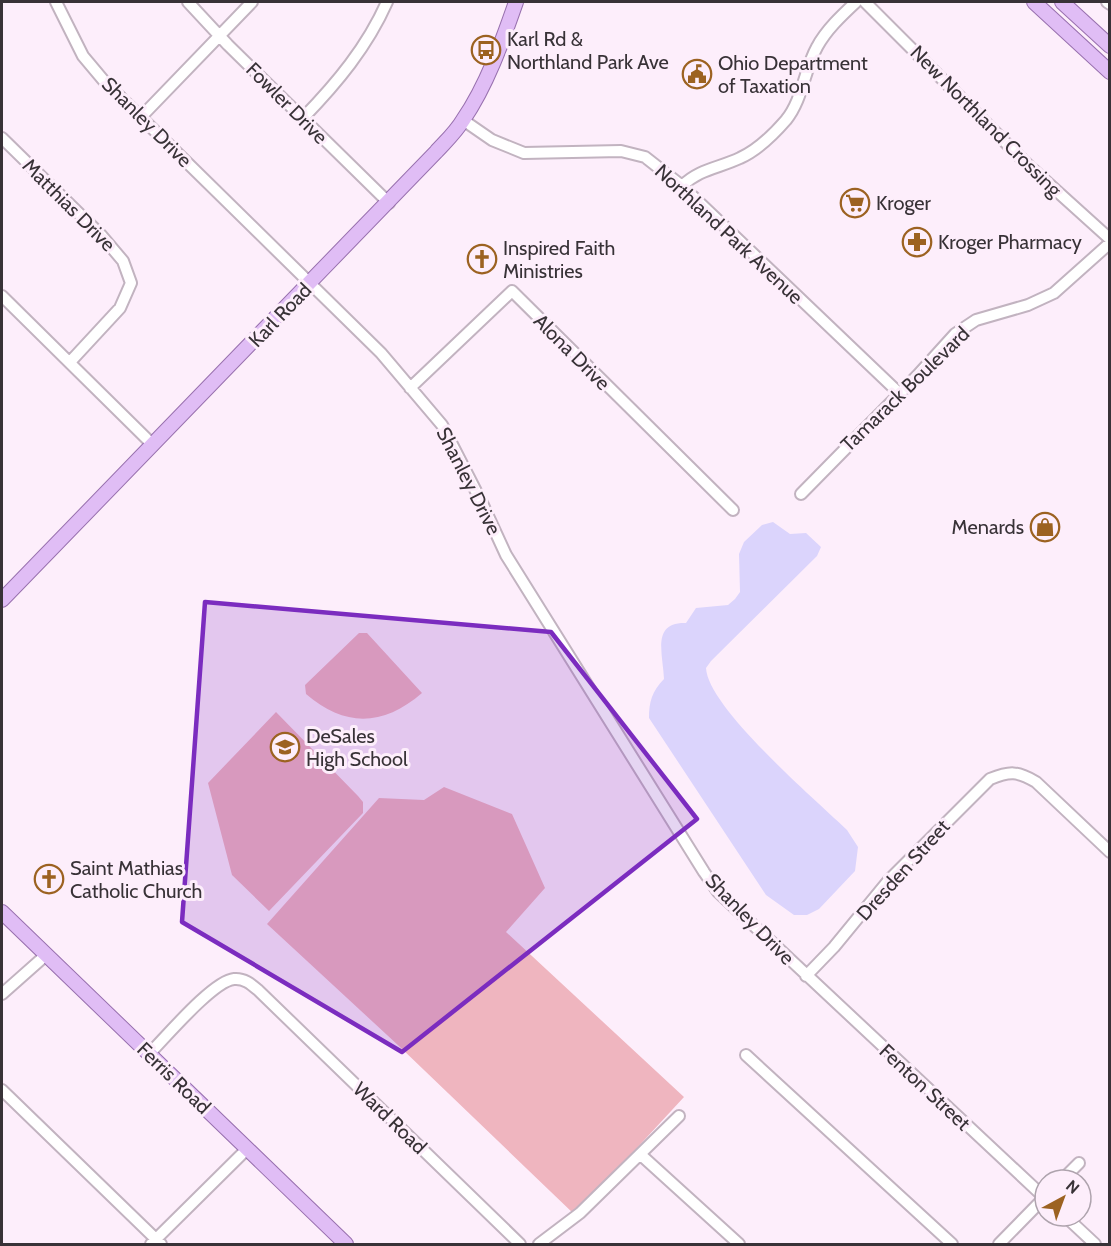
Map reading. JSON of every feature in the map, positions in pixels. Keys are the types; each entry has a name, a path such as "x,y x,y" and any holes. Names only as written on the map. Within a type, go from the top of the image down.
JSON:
{"main road":[{"name":"Karl Road","path":"2,600 389,203 463,120 497,52 516,2"},
{"path":"1034,2 1110,72"},
{"path":"1062,2 1110,46"},
{"name":"Ferris Road","path":"2,912 346,1245"}],"street":[{"name":"Shanley Drive","path":"56,2 83,56 104,81 381,353 442,425 506,555 704,872 718,892 806,976"},
{"name":"Fowler Drive","path":"188,2 220,37 389,203"},
{"path":"141,117 252,2"},
{"path":"303,118 334,86 351,64 375,27 387,2"},
{"path":"682,186 691,177 740,158 773,134 788,118 800,95 817,47 834,23 856,2"},
{"name":"New Northland Crossing","path":"865,2 1028,165 1110,241"},
{"name":"Northland Park Avenue","path":"463,120 492,140 524,153 621,151 645,158 682,186 899,393"},
{"name":"Matthias Drive","path":"2,138 101,235 123,261 131,283 120,308 70,363"},
{"name":"Tamarack Boulevard","path":"801,494 955,334 976,320 1028,305 1054,293 1110,241"},
{"name":"Alona Drive","path":"411,388 512,291 733,510"},
{"path":"2,296 153,445"},
{"name":"Dresden Street","path":"806,976 845,934 889,880 990,778 1007,772 1022,774 1036,782 1110,852"},
{"path":"2,994 46,955"},
{"name":"Fenton Street","path":"806,976 1033,1186"},
{"name":"Ward Road","path":"149,1054 210,992 224,982 236,979 245,981 520,1245"},
{"path":"746,1055 952,1245"},
{"path":"2,1090 156,1243 247,1149"},
{"path":"539,1245 580,1213 679,1116"},
{"path":"641,1155 739,1245"},
{"path":"1074,1168 1079,1163"},
{"path":"999,1245 1033,1210"},
{"path":"1077,1228 1095,1245"}],"highlighted area":[{"path":"205,602 551,632 697,819 402,1052 182,922"}],"shaded area":[{"path":"773,522 790,534 806,533 821,547 817,556 706,668 711,685 743,729 847,830 858,847 855,871 819,909 807,915 794,915 766,895 649,718 652,697 664,679 661,650 663,634 675,624 686,623 696,608 728,605 735,599 740,592 739,554 744,542 762,525"},
{"path":"359,633 367,633 422,693 393,712 364,719 335,713 306,694 305,685"},
{"path":"276,712 358,796 363,802 363,813 269,911 232,875 208,783"},
{"path":"444,787 512,814 545,888 506,932 684,1097 575,1215 400,1047 267,924 379,798 424,800"}],"place":[{"name":"Karl Rd & Northland Park Ave","path":"486,50"},
{"name":"Ohio Department of Taxation","path":"697,74"},
{"name":"Kroger","path":"855,203"},
{"name":"Kroger Pharmacy","path":"917,242"},
{"name":"Inspired Faith Ministries","path":"482,259"},
{"name":"Menards","path":"1045,527"},
{"name":"DeSales High School","path":"285,747"},
{"name":"Saint Mathias Catholic Church","path":"49,879"}]}
